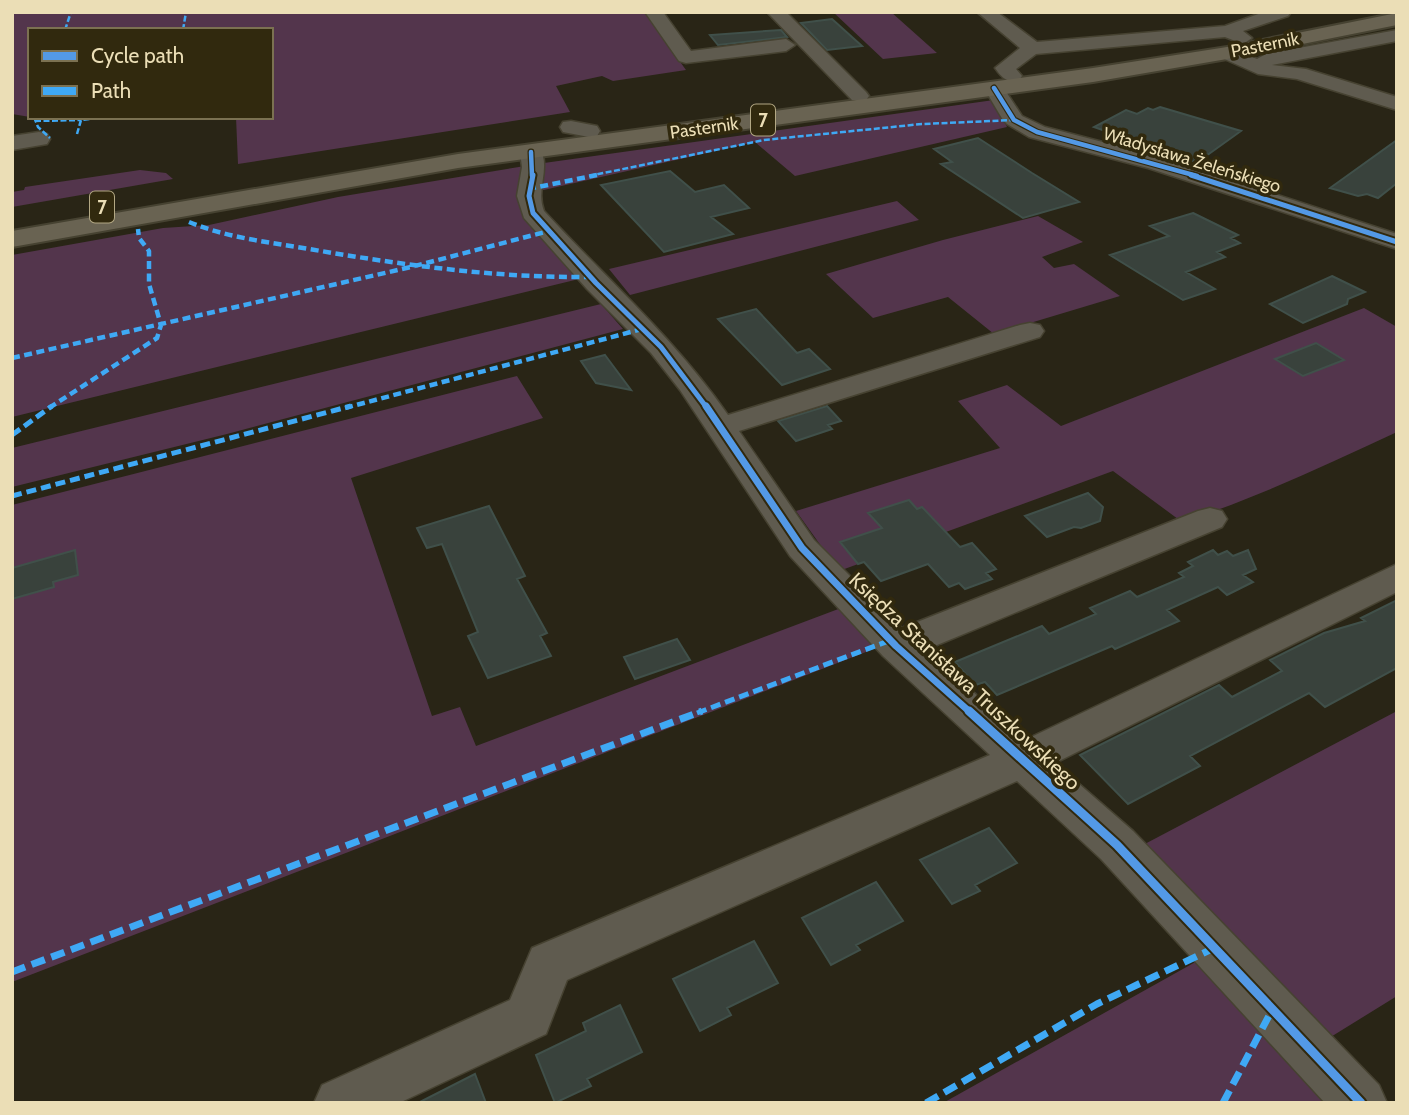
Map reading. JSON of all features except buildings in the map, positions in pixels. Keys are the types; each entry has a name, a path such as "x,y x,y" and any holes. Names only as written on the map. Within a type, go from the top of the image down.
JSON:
{"main road":[{"name":"Pasternik","path":"12,239 379,177 458,161 1003,82 1232,41 1367,12"},
{"name":"Pasternik","path":"1232,41 1338,31 1397,19"},
{"name":"Pasternik","path":"12,223 580,129 1003,82"}],"street":[{"path":"654,12 686,57 786,45"},
{"path":"776,12 859,96"},
{"path":"986,12 1032,48"},
{"path":"1003,82 1005,68 1032,48 1232,41 1282,12"},
{"path":"1338,31 1359,43"},
{"path":"1251,62 1397,35"},
{"path":"1232,41 1251,62 1265,70 1299,73 1397,104"},
{"path":"1278,59 1299,73"},
{"name":"Władysława Żeleńskiego","path":"1003,82 1014,120 1037,132 1156,163 1397,242"},
{"path":"12,143 39,139"},
{"name":"Księdza Stanisława Truszkowskiego","path":"531,152 535,162 527,192 533,213 596,283 661,347 692,385 802,548 896,646 1117,845 1361,1103"},
{"path":"721,427 1030,331"},
{"path":"896,646 1210,519"},
{"path":"340,1103 528,1017 549,964 1022,760 1397,577"}],"shaded area":[{"path":"12,12 644,12 686,70 613,81 602,76 556,86 570,112 238,164 236,119 273,119 273,28 28,28 28,117 12,114"},
{"path":"833,12 891,12 937,53 883,59"},
{"path":"994,100 1007,127 795,176 755,142 535,192 544,163"},
{"path":"525,166 519,196 579,279 12,417 12,255 163,228 209,225 338,197"},
{"path":"140,170 166,173 173,179 12,207 12,192 24,190 25,187"},
{"path":"897,201 919,220 630,295 609,269"},
{"path":"1038,216 1083,242 1042,257 1054,268 1074,264 1120,296 994,334 948,297 873,318 826,274 943,240"},
{"path":"601,304 623,329 227,434 12,487 12,448"},
{"path":"1364,308 1397,327 1397,432 1210,513 1182,522 1113,471 839,571 796,511 1000,448 958,401 1007,385 1061,426"},
{"path":"517,376 543,418 351,478 432,716 460,707 476,746 841,608 884,645 12,982 12,505"},
{"path":"1397,711 1397,996 1321,1043 1141,846"},
{"path":"1199,960 1341,1103 943,1103"}],"marked path":[{"path":"66,28 71,12"},
{"path":"183,28 186,12"},
{"path":"35,119 38,127 50,138"},
{"path":"77,134 81,120 89,119"},
{"path":"35,121 81,120"},
{"path":"528,189 764,140 922,124 1014,120"},
{"path":"189,222 248,239 415,266 484,274 591,277"},
{"path":"12,435 29,421 157,338 161,325 149,284 149,251 139,238 138,229"},
{"path":"12,358 411,267 549,231"},
{"path":"12,496 642,329"},
{"path":"12,972 891,640"},
{"path":"926,1103 1097,1004 1214,948"},
{"path":"1223,1103 1272,1010"}],"cycle path":[{"path":"994,88 1014,120 1037,132 1156,163 1397,242"},
{"path":"531,152 534,167 529,196 533,213 596,283 661,347 692,385 802,548 896,646 1117,845 1361,1103"}]}
